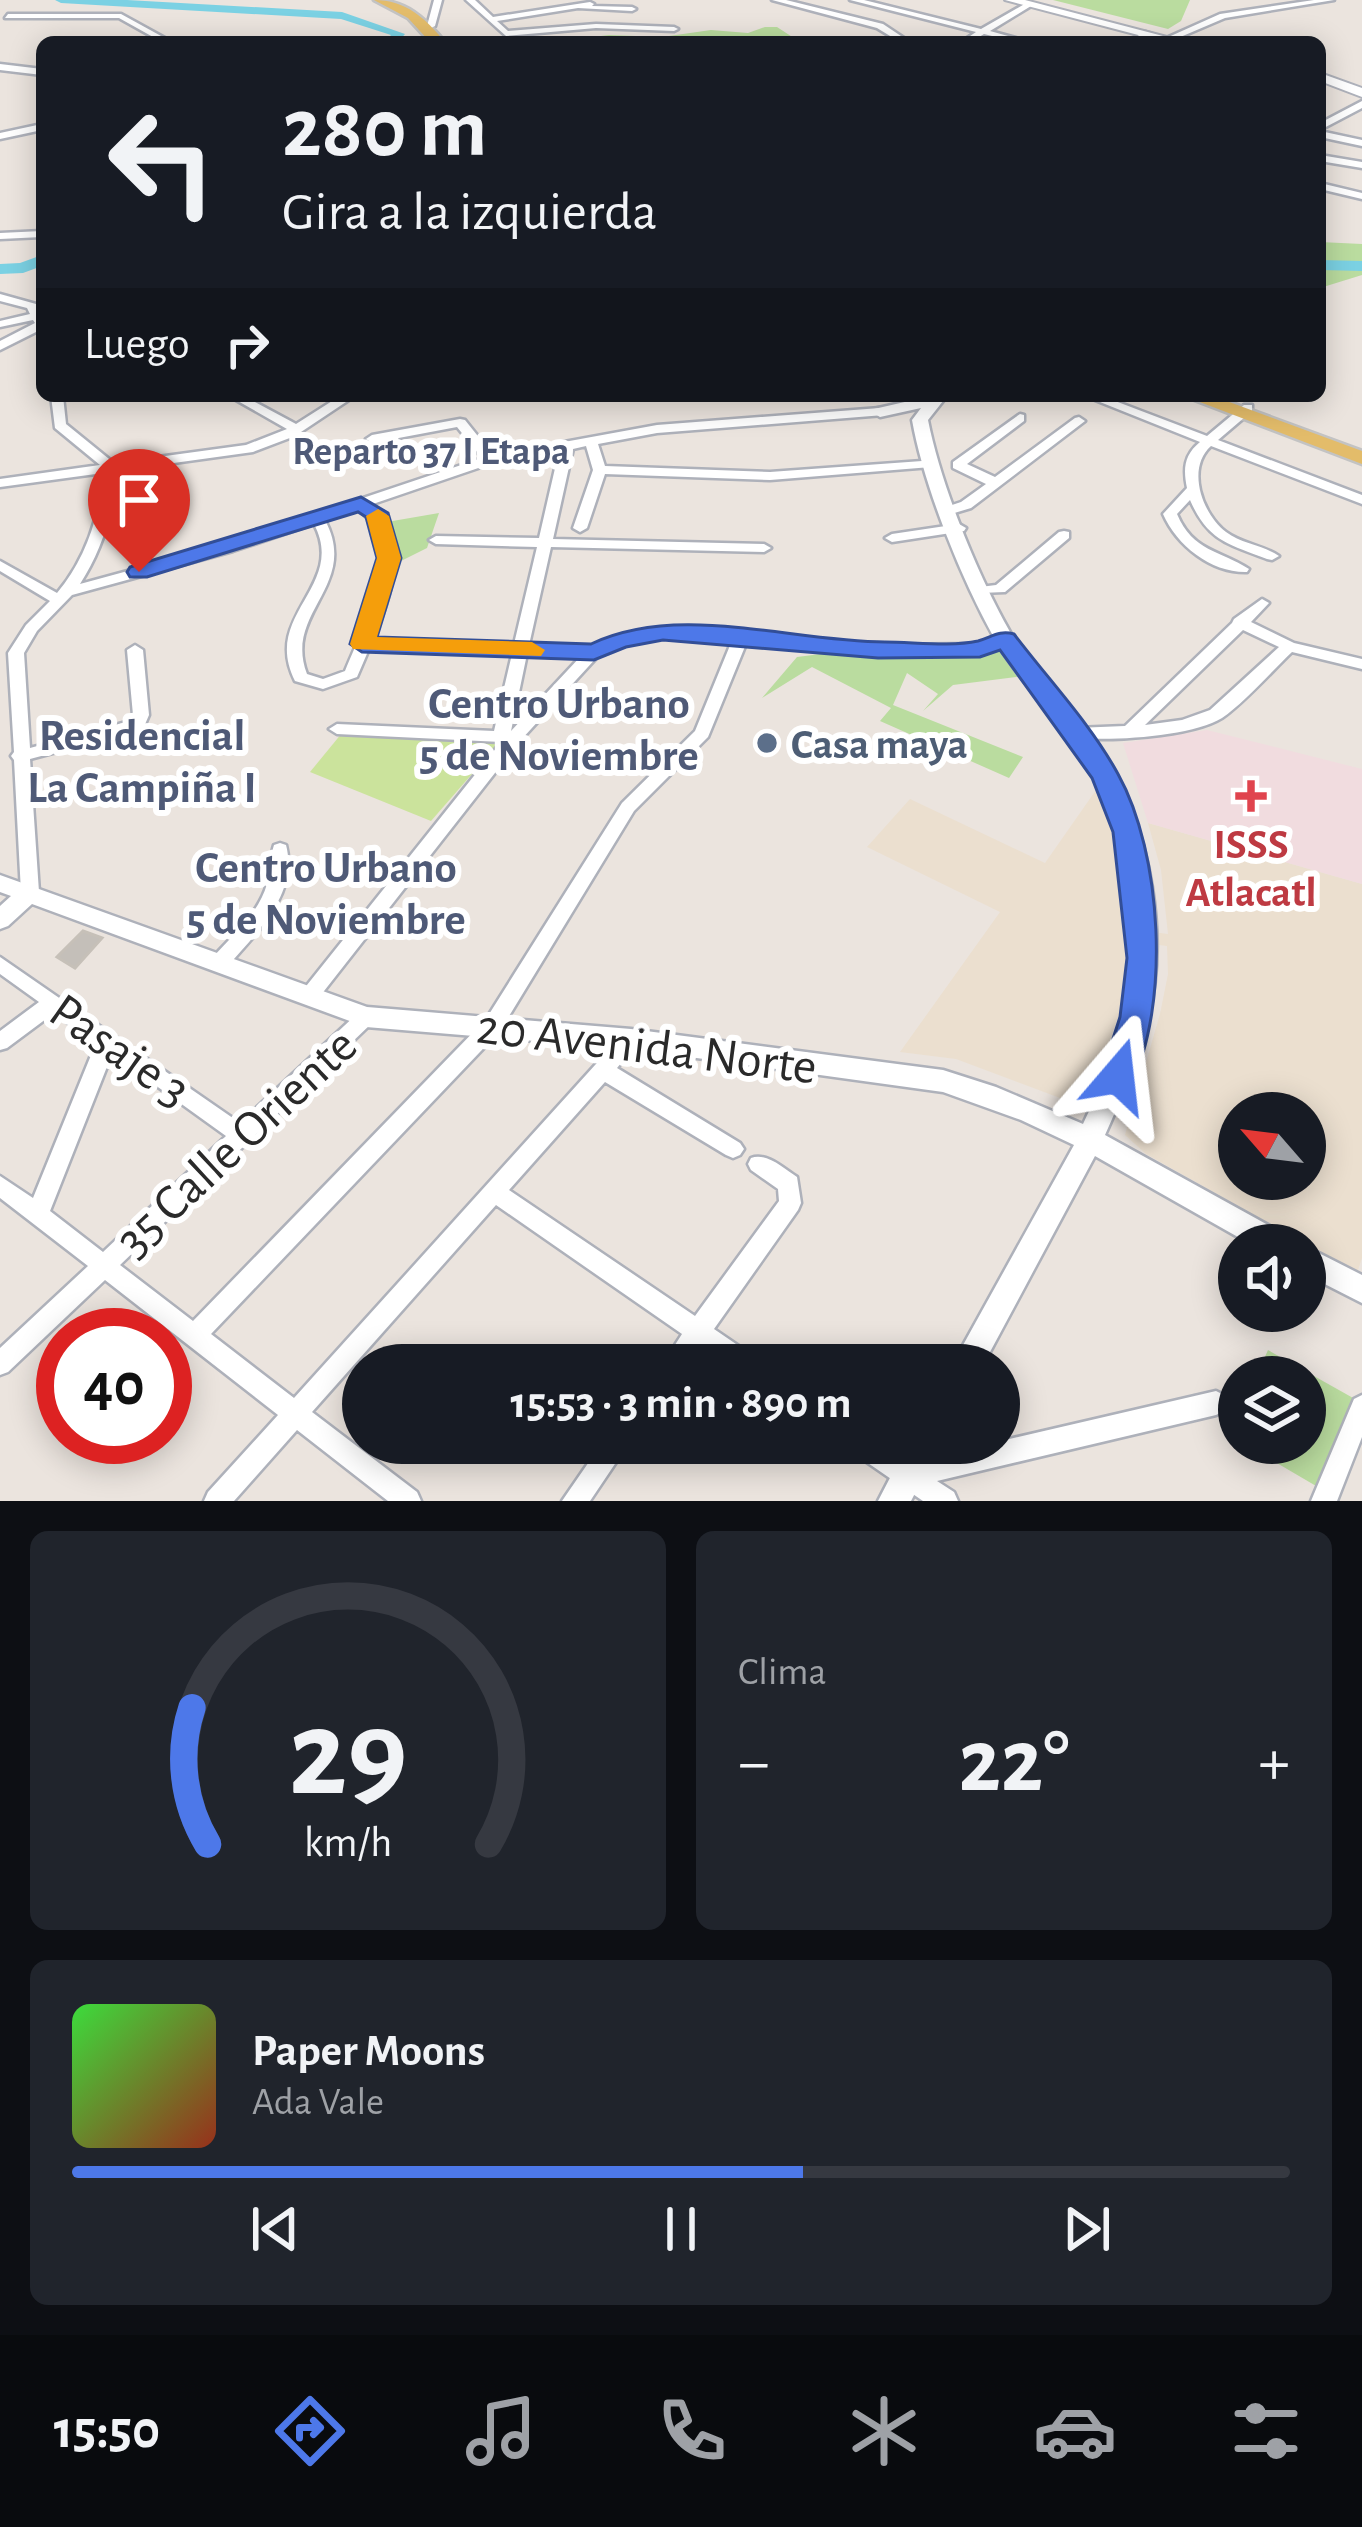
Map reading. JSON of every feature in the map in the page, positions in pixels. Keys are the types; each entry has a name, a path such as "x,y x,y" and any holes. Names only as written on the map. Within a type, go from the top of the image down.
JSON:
{"main road":[{"path":"380,0 413,15 436,36"},
{"path":"391,0 418,12 438,36"},
{"path":"1011,0 1155,36"},
{"path":"1326,80 1362,93"},
{"path":"1230,403 1362,454"}],"street":[{"path":"431,26 438,0"},
{"path":"470,0 502,32 528,34 596,26 674,29"},
{"path":"528,0 542,13"},
{"path":"573,0 586,6"},
{"path":"776,0 880,26 896,36"},
{"path":"854,0 1006,36"},
{"path":"880,26 924,0"},
{"path":"1184,36 1222,16 1330,0"},
{"path":"491,20 629,4"},
{"path":"976,36 1028,4"},
{"path":"8,16 122,16 157,36"},
{"path":"1144,36 1148,34"},
{"path":"0,67 36,71"},
{"path":"1326,127 1362,104"},
{"path":"3,135 36,119"},
{"path":"3,135 36,129"},
{"path":"1326,133 1362,142"},
{"path":"1326,159 1362,165"},
{"path":"1326,187 1362,196"},
{"path":"0,236 36,234"},
{"path":"1,297 32,306 36,313"},
{"path":"0,324 36,322"},
{"path":"0,346 36,325"},
{"path":"58,402 60,425 110,467"},
{"path":"246,402 298,429"},
{"path":"0,483 231,453 298,429 340,402"},
{"path":"0,565 63,596 318,519 490,460 657,429 880,412 919,402"},
{"path":"932,402 922,414 920,428 1005,639 1106,776 1127,832 1143,958 1136,1017 1124,1056 1086,1141 978,1344"},
{"path":"1106,402 1362,500"},
{"path":"1230,403 1190,463 1192,489 1218,533 1272,556"},
{"path":"880,412 920,428"},
{"path":"996,483 958,465 1020,418"},
{"path":"892,538 955,519 1079,421"},
{"path":"372,440 460,423 490,460"},
{"path":"580,528 600,470 591,441"},
{"path":"508,737 520,650 566,445"},
{"path":"600,470 770,476 932,463"},
{"path":"0,920 30,892 16,653 31,626 63,596 98,525 110,467"},
{"path":"1192,489 1172,510 1177,534 1192,548 1243,569"},
{"path":"318,519 329,534 330,565 293,649 305,681 322,685 351,674 389,558 376,513 361,503"},
{"path":"985,590 1000,589 1064,535"},
{"path":"436,540 764,548"},
{"path":"1131,730 1262,603"},
{"path":"1239,622 1288,646 1362,664"},
{"path":"310,995 508,737 594,652 619,641 663,633 933,650 980,649 1005,639"},
{"path":"196,1334 493,1025 628,807 702,733 740,640"},
{"path":"362,644 594,652"},
{"path":"1076,733 1192,724 1216,714 1288,646"},
{"path":"19,756 136,725 141,715 135,650"},
{"path":"337,729 508,737"},
{"path":"220,962 273,900 282,879 280,849"},
{"name":"20 Avenida Norte","path":"0,883 366,1017 631,1039 943,1082 988,1094 1240,1224"},
{"name":"Pasaje 3","path":"0,964 241,1135"},
{"path":"0,1042 54,1002"},
{"name":"35 Calle Oriente","path":"0,1364 366,1017"},
{"path":"217,1501 631,1039"},
{"path":"38,1214 107,1040"},
{"path":"603,1070 733,1149"},
{"path":"689,1344 784,1212 792,1190 759,1164"},
{"path":"0,1185 408,1501"},
{"path":"494,1192 717,1344"},
{"path":"1326,1270 1362,1290"},
{"path":"901,1488 1216,1403"},
{"path":"1324,1501 1362,1407"},
{"path":"575,1501 602,1464"},
{"path":"880,1464 901,1488 945,1501"}],"shaded area":[{"name":"ISSS Atlacatl","path":"1207,730 1362,769 1362,884 1148,823 1123,743"},
{"path":"1096,790 1118,835 1130,929 1168,934 1161,870 1148,823 1362,884 1362,1258 1357,1273 1326,1256 1326,1224 1270,1224 1228,1200 1326,1200 1326,1092 1218,1092 1218,1195 1146,1154 1125,1135 1160,1014 1168,974 1167,946 1127,941 1123,1004 1100,1066 1068,1101 956,1059 900,1052 1000,912 867,847 910,799 1045,863"}],"green space":[{"path":"1053,0 1190,0 1181,21 1168,29"},
{"path":"777,27 791,36 669,36 711,30 748,33"},
{"path":"1326,242 1362,244 1362,275 1326,286"},
{"path":"439,513 427,548 393,565 381,523"},
{"path":"852,650 1006,650 1023,676 953,685 923,711 938,694 907,673 893,705 1023,757 1009,778 880,721 891,708 812,667 762,698 797,657"},
{"path":"342,733 499,743 431,821 310,772"},
{"path":"1326,1383 1362,1403 1328,1493 1279,1464 1326,1464"}],"building":[{"path":"83,931 102,938 75,968 57,957"}],"waterway":[{"path":"61,0 342,16 397,36"},
{"path":"0,269 36,263"},
{"path":"1326,265 1362,266"}],"slow traffic":[{"path":"378,516 389,558 362,644 532,650"}],"place":[{"name":"Casa maya","path":"767,743"},
{"name":"ISSS Atlacatl","path":"1251,796"}],"district":[{"name":"Reparto 37 I Etapa","path":"431,450"},
{"name":"Centro Urbano 5 de Noviembre","path":"559,728"},
{"name":"Residencial La Campiña I","path":"142,760"},
{"name":"Centro Urbano 5 de Noviembre","path":"326,892"}],"route":[{"path":"139,572 361,503 376,513 389,558 362,644 594,652 619,641 663,633 878,650 980,649 1005,639 1106,776 1127,832 1143,958 1136,1017 1118,1076"}]}
